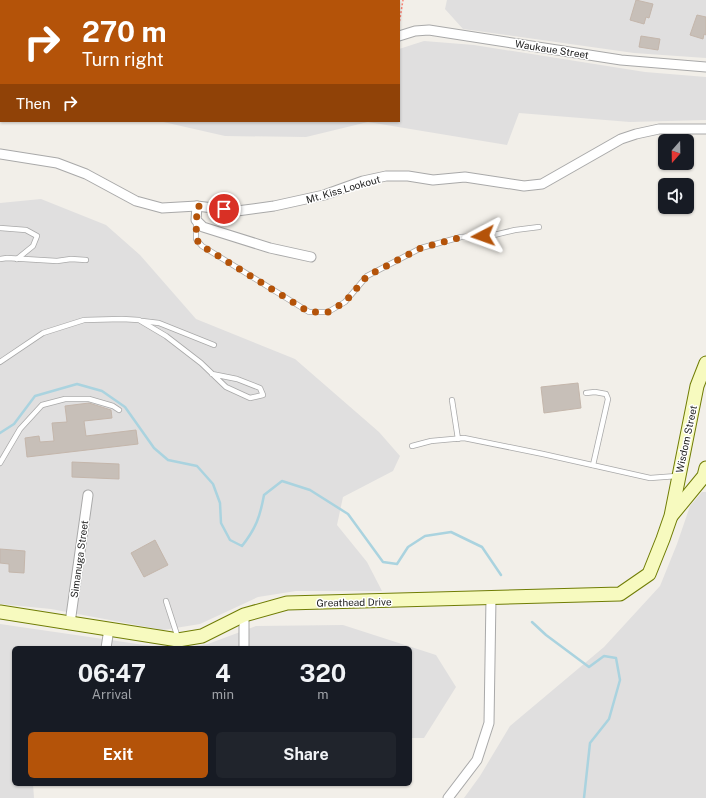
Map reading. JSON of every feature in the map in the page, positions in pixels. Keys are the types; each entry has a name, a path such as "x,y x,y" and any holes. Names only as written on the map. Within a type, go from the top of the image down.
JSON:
{"street":[{"name":"Waukaue Street","path":"400,36 429,30 622,60 706,67"},
{"name":"Mt. Kiss Lookout","path":"0,154 57,164 86,174 136,201 162,208 197,206 237,211 274,206 324,195 363,181 386,176 408,176 433,180 465,177 524,186 542,184 621,139 636,134 659,130 706,129"},
{"path":"197,206 196,220 203,227 270,248 311,257"},
{"name":"Wisdom Street","path":"671,516 697,386 706,362"},
{"path":"671,516 705,473"},
{"name":"Simanuga Street","path":"70,623 88,495"},
{"name":"Greathead Drive","path":"0,612 178,640 202,636 244,615 287,603 620,594 649,574 671,516"},
{"path":"448,798 477,760 490,723 491,598"},
{"path":"244,615 244,646"},
{"path":"106,646 109,629"}],"lane":[{"path":"196,220 196,239 202,246 309,312 328,312 345,302 367,276 421,248 462,237 494,235 515,230 539,227"},
{"path":"0,228 26,230 37,236 33,246 17,259"},
{"path":"0,259 57,261 71,259 86,260"},
{"path":"0,362 43,333 84,320 122,319 159,323 214,345"},
{"path":"139,320 166,336 201,363 212,374 226,387 250,398 263,395 260,388 236,379 212,374"},
{"path":"586,393 595,392 606,394 608,399 593,465"},
{"path":"0,463 20,429 42,405 65,399 89,398 119,410"},
{"path":"452,400 458,439"},
{"path":"412,446 431,441 458,439 471,440 650,478 679,475"},
{"path":"166,601 178,640"}],"path":[{"path":"400,19 403,0"}],"shaded area":[{"path":"447,0 706,0 706,58 634,53 463,29 445,9"},
{"path":"424,41 474,45 645,72 706,77 706,120 630,122 519,113 507,145 368,122 400,122 400,49"},
{"path":"163,122 368,122 306,137 225,136"},
{"path":"41,199 106,225 140,255 196,319 295,359 379,432 400,456 393,471 343,497 337,525 367,562 382,591 296,591 258,597 200,624 163,630 51,609 0,604 0,203"},
{"path":"702,492 706,492 706,798 464,798 480,776 510,726 604,647 660,586 690,506"},
{"path":"0,624 151,646 12,646 12,786 33,786 34,798 0,798"},
{"path":"343,625 408,646 196,646 208,644 256,626"},
{"path":"412,647 436,655 456,687 424,738 412,738"}],"building":[{"path":"636,0 653,4 649,18 646,17 644,24 630,20"},
{"path":"697,15 706,17 706,35 704,34 703,39 690,35"},
{"path":"641,36 660,39 658,50 639,47"},
{"path":"578,383 581,408 544,413 541,387"},
{"path":"89,403 111,410 112,418 84,421 86,436 136,430 138,444 27,457 25,438 39,436 40,442 54,441 52,423 67,422 65,406"},
{"path":"72,462 119,464 119,479 72,477"},
{"path":"155,540 168,565 144,577 131,553"},
{"path":"0,549 25,551 24,573 9,572 9,564 0,563"}],"waterway":[{"path":"0,433 14,424 35,396 77,384 102,391 125,407 154,448 168,460 197,466 213,484 220,503 221,523 230,540 242,546 251,534 257,522 264,495 282,481 310,490 348,514 383,562 397,564 408,547 425,536 451,532 482,547 501,575"},
{"path":"532,622 546,635 589,667 604,656 616,658 620,680 609,719 590,743 584,798"}],"route":[{"path":"224,209 197,206 196,239 202,246 309,312 328,312 345,302 367,276 421,248 462,237 483,236"}]}
